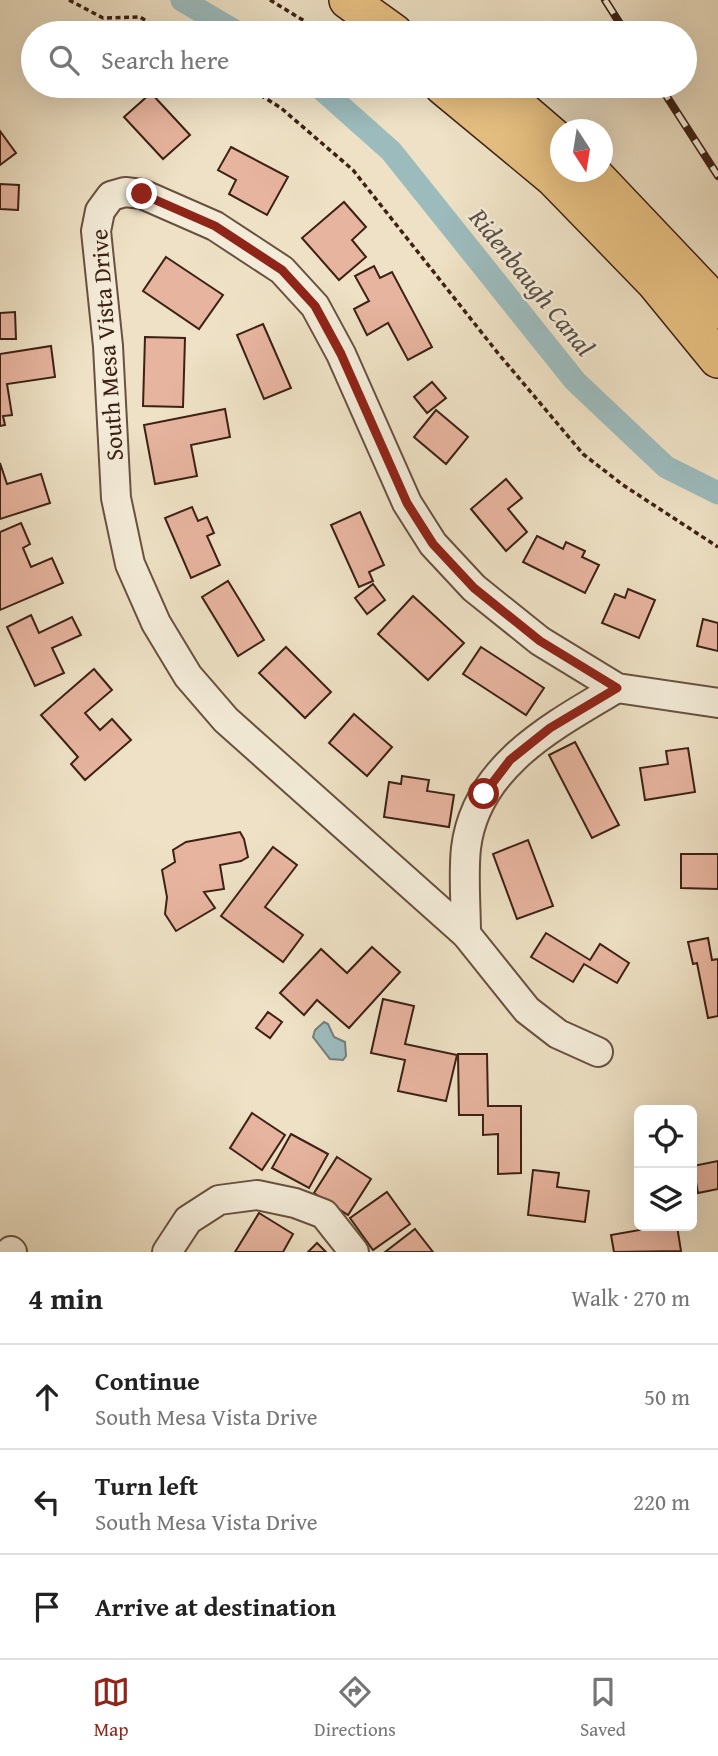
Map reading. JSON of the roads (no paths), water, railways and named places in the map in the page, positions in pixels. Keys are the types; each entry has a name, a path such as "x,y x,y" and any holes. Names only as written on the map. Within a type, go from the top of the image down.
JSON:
{"main road":[{"path":"348,0 378,21"},
{"path":"457,98 554,178 655,282 718,359"},
{"path":"508,98 550,134"},
{"path":"600,182 704,291 718,310"}],"street":[{"name":"South Mesa Vista Drive","path":"598,1052 558,1034 527,1010 466,934 226,720 188,676 156,623 130,564 116,498 108,346 96,231 100,211 111,196 125,192 142,194 215,226 282,270 315,306 341,354 407,503 433,544 474,588 540,641 617,688 718,703"},
{"path":"466,934 466,850 471,825 484,794 510,760 540,736 617,688"},
{"path":"167,1252 188,1220 219,1200 257,1195 295,1203 324,1214 348,1245"}],"water":[{"path":"324,1022 328,1024 334,1037 345,1042 346,1056 343,1060 330,1059 313,1037 315,1030"}],"waterway":[{"name":"Ridenbaugh Canal","path":"182,0 218,21"},
{"name":"Ridenbaugh Canal","path":"331,98 391,151 575,381 666,467 718,493"}],"railway":[{"path":"605,0 618,21"},
{"path":"668,98 718,176"}]}
